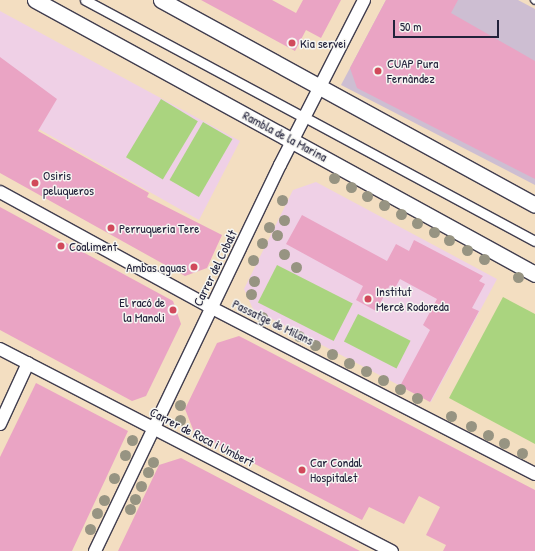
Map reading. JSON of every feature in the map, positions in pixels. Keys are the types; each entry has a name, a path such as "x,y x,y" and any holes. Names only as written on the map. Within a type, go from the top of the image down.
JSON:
{"street":[{"name":"Rambla de la Marina","path":"35,0 535,274"},
{"name":"Rambla de la Marina","path":"85,0 298,114"},
{"path":"161,0 535,205"},
{"name":"Carrer del Cobalt","path":"95,551 292,140 364,0"},
{"name":"Rambla de la Marina","path":"310,120 535,241"},
{"name":"Passatge de Milans","path":"0,192 212,308 535,474"},
{"name":"Carrer de Roca i Umbert","path":"0,349 392,551"},
{"path":"0,424 28,363"}],"shaded area":[{"path":"386,0 518,0 535,9 535,185 341,85"},
{"path":"0,11 240,141 199,220 0,107"},
{"name":"Institut Mercè Rodoreda","path":"316,182 497,279 431,402 253,309 244,289 293,190"}],"green space":[{"path":"161,99 198,121 163,179 126,157"},
{"path":"203,122 232,139 199,197 170,180"},
{"path":"277,265 353,304 334,341 258,302"},
{"path":"503,297 535,314 535,444 449,398"},
{"path":"358,314 411,341 396,368 344,342"}],"building":[{"path":"201,0 272,0 296,13 303,0 341,0 321,38 306,30 295,51"},
{"path":"386,0 458,0 451,13 535,61 535,179 357,88 350,68"},
{"path":"0,57 57,99 38,131 149,193 147,197 222,235 207,268 185,276 0,173"},
{"path":"0,207 173,301 181,324 146,396 132,401 0,330"},
{"path":"302,215 387,261 396,244 409,251 414,240 483,276 479,281 485,284 472,308 479,311 430,402 400,386 430,330 423,325 437,299 400,279 395,288 390,285 376,311 356,300 363,286 286,244"},
{"path":"239,336 535,490 535,551 443,551 446,545 426,535 440,507 419,496 404,524 369,507 362,520 194,432 185,409 217,343"},
{"path":"36,383 128,431 72,551 0,551 0,457"},
{"path":"181,458 360,551 118,551 159,465"}],"place":[{"name":"Kia servei","path":"292,43"},
{"name":"CUAP Pura Fernàndez","path":"378,71"},
{"name":"Osiris peluqueros","path":"35,183"},
{"name":"Perruqueria Tere","path":"111,228"},
{"name":"Coaliment","path":"61,246"},
{"name":"Ambas aguas","path":"194,267"},
{"name":"Institut Mercè Rodoreda","path":"368,299"},
{"name":"El racó de la Manoli","path":"173,310"},
{"name":"Car Condal Hospitalet","path":"302,470"}]}
